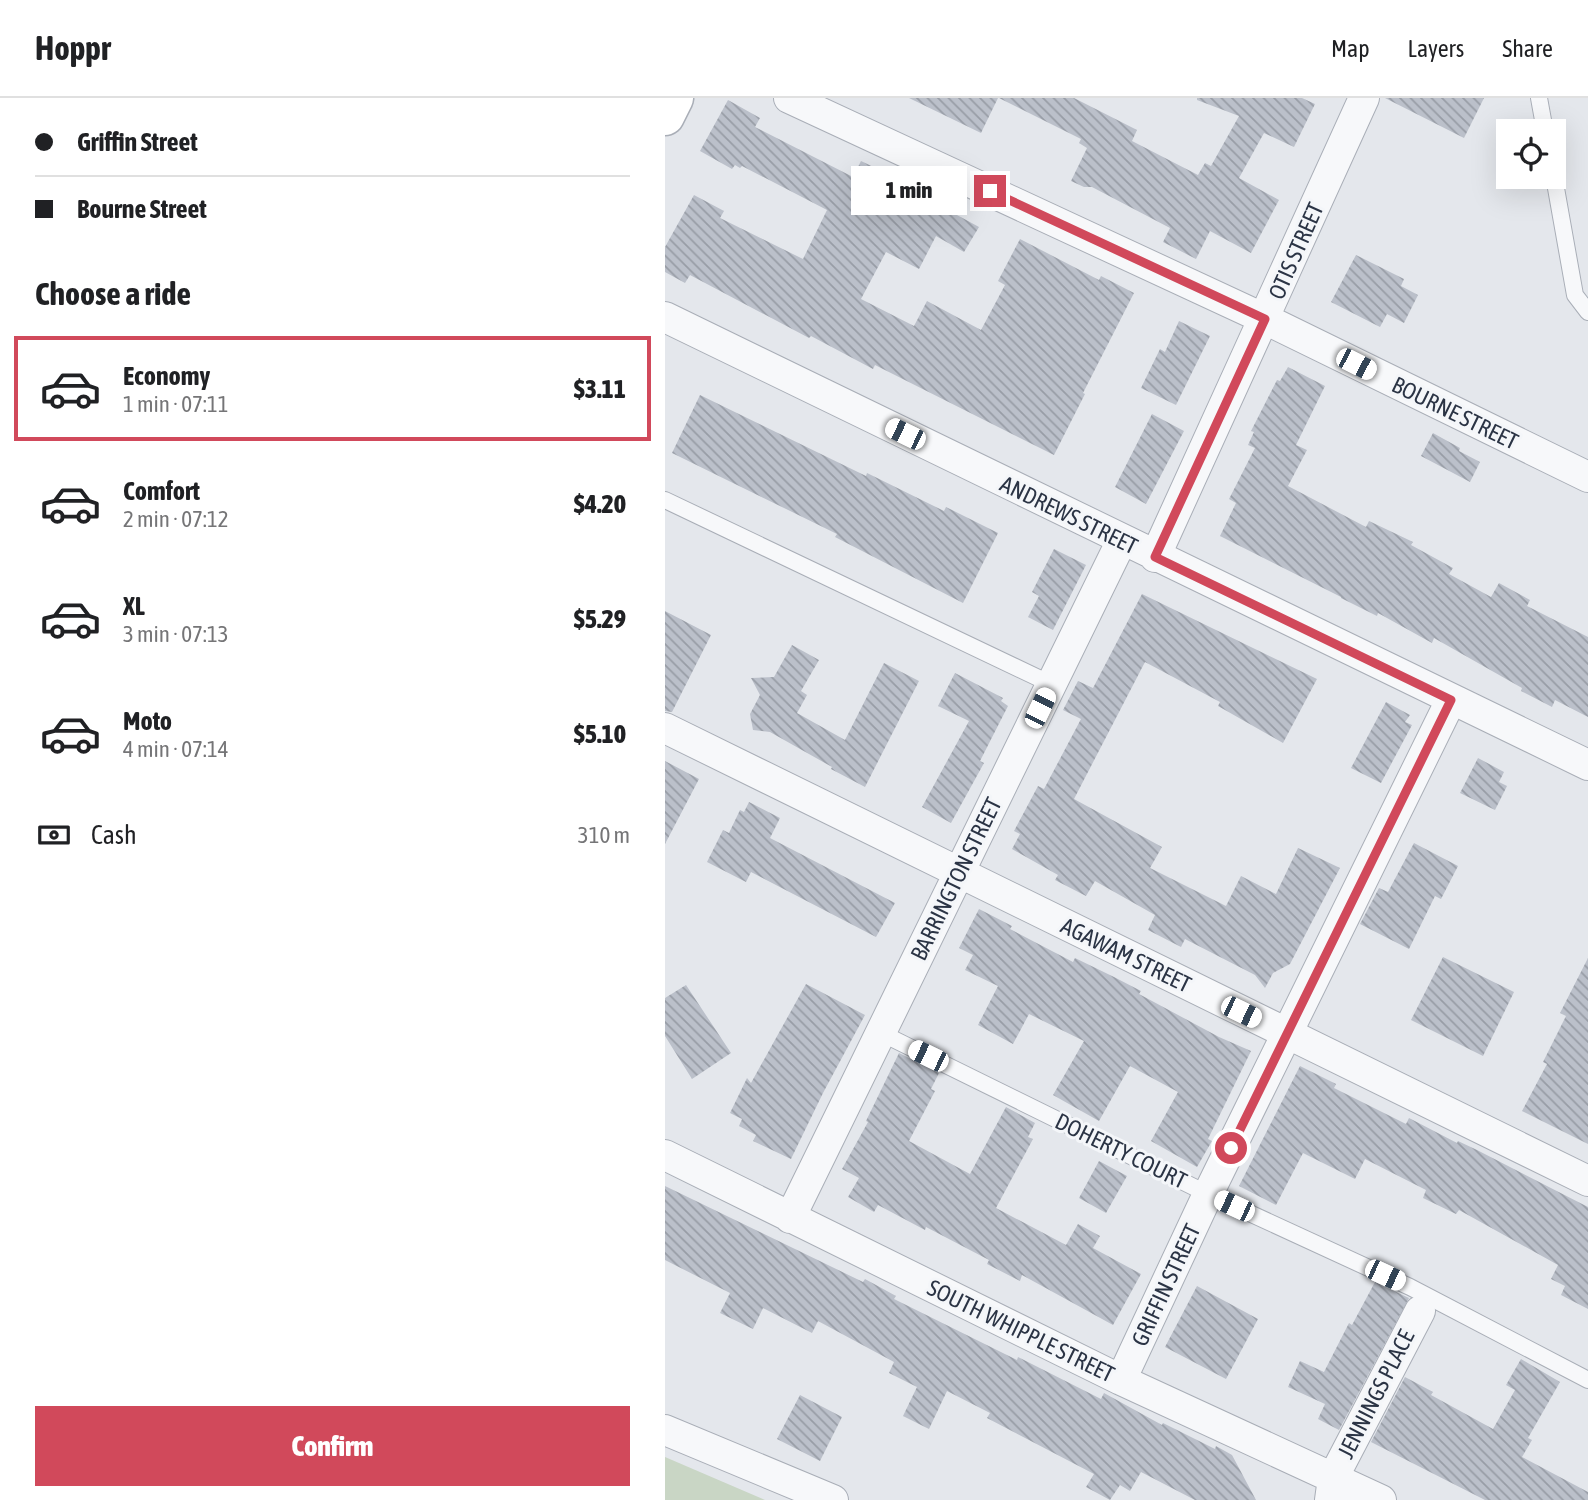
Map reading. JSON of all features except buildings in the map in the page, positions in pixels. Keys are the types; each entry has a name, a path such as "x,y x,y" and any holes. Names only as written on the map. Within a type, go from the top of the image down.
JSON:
{"street":[{"name":"BOURNE STREET","path":"789,98 1265,319 1588,477"},
{"name":"OTIS STREET","path":"1155,557 1364,98"},
{"name":"ANDREWS STREET","path":"665,317 1588,765"},
{"name":"BARRINGTON STREET","path":"790,1218 1122,540"},
{"name":"GRIFFIN STREET","path":"1121,1380 1208,1194 1289,1035 1451,700"},
{"name":"AGAWAM STREET","path":"665,728 1588,1181"},
{"name":"SOUTH WHIPPLE STREET","path":"669,1151 790,1218 1121,1380 1331,1489 1381,1500"},
{"name":"JENNINGS PLACE","path":"1331,1489 1420,1311"},
{"path":"665,1430 833,1500"}],"lane":[{"path":"1539,98 1543,119"},
{"path":"1556,189 1575,295 1588,312"},
{"path":"665,500 1051,684"},
{"name":"DOHERTY COURT","path":"881,1033 1208,1194 1410,1287 1588,1380"}],"green space":[{"path":"665,1457 765,1500 665,1500"}],"route":[{"path":"990,191 1265,319 1155,557 1451,700 1289,1035 1231,1148"}]}
